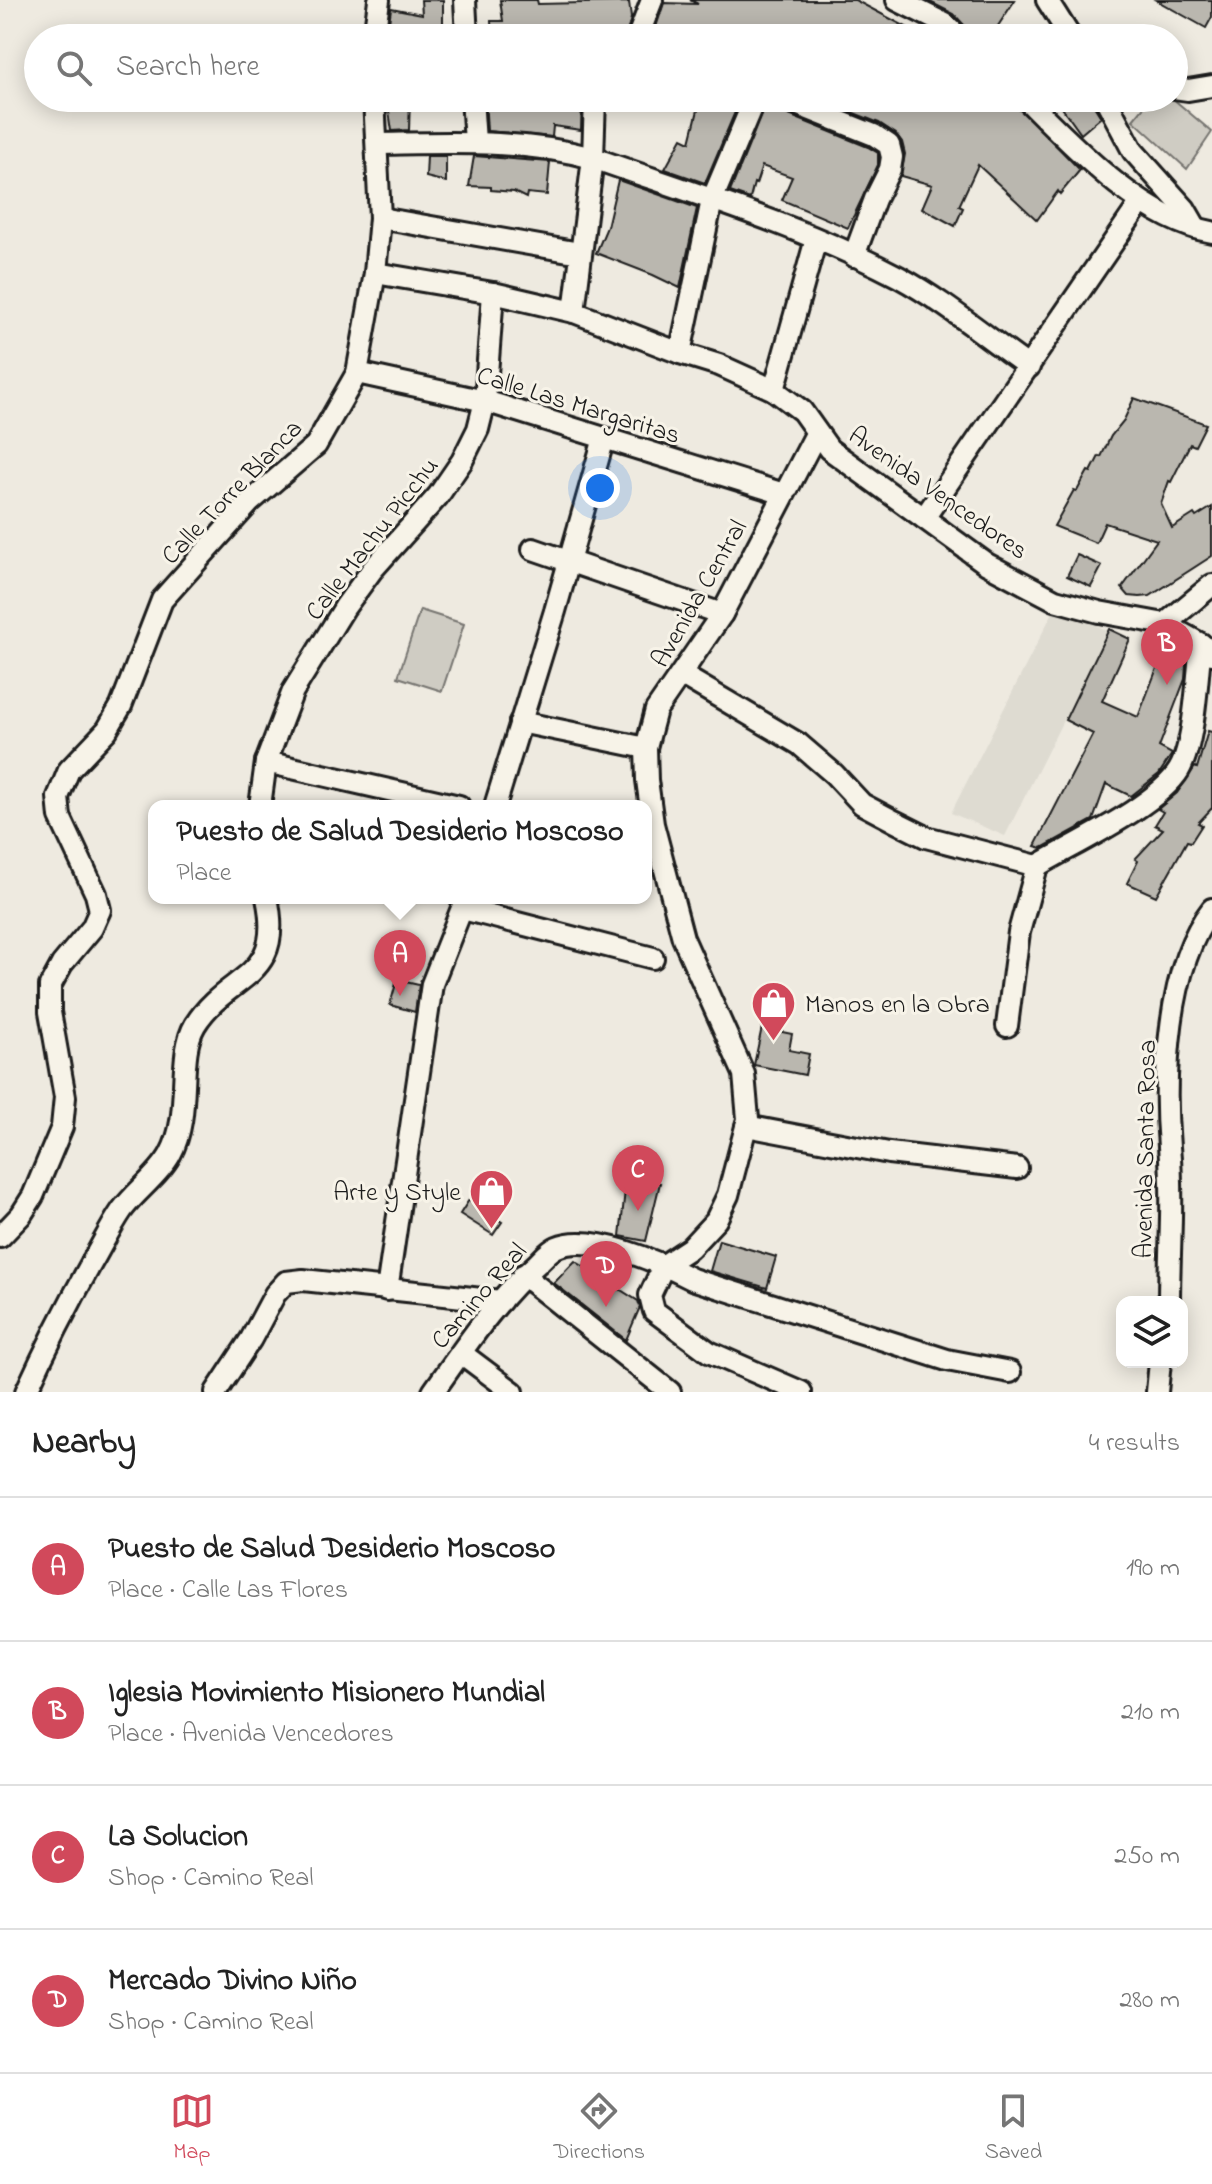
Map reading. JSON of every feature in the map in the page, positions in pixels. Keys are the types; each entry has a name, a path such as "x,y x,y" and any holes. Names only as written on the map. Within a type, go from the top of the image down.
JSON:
{"street":[{"path":"376,24 379,0"},
{"path":"465,0 466,24"},
{"path":"643,24 652,0"},
{"path":"897,0 945,24"},
{"path":"1047,0 1062,24"},
{"path":"1188,90 1212,86"},
{"name":"Calle Torre Blanca","path":"0,1237 21,1215 33,1196 62,1127 65,1097 50,1012 50,986 62,964 92,928 100,910 96,894 60,817 58,797 69,770 107,730 121,706 162,600 249,503 316,445 357,373 375,273 380,218 375,112"},
{"path":"473,112 475,142"},
{"path":"574,312 593,158 595,112"},
{"path":"680,353 712,200 749,112"},
{"path":"816,112 874,135 889,145 892,157 890,169 854,256"},
{"path":"1039,112 1092,164 1141,202 1205,231"},
{"path":"1112,112 1133,151 1205,231"},
{"path":"377,144 475,142 559,149 593,158 816,239 854,256 931,296 1029,367"},
{"path":"924,518 1141,202"},
{"path":"380,218 580,253"},
{"path":"774,390 816,239"},
{"name":"Avenida Vencedores","path":"375,273 493,293 574,312 719,365 774,390 802,411 829,449 987,564 1055,600 1165,624 1206,649"},
{"name":"Calle Machu Picchu","path":"261,800 266,762 293,691 345,607 372,570 438,496 462,461 478,429 485,401 493,293"},
{"name":"Calle Las Margaritas","path":"357,373 485,401 784,494"},
{"name":"Avenida Central","path":"650,800 646,748 656,710 722,614 816,434"},
{"path":"497,800 570,562 604,438"},
{"path":"533,549 722,614"},
{"path":"1165,624 1212,585"},
{"path":"1007,1026 1019,932 1037,866 1141,805 1162,790 1179,771 1188,748 1206,649"},
{"path":"682,675 799,744 834,774 862,804 926,837 1037,866"},
{"path":"520,722 646,748"},
{"path":"266,762 433,800"},
{"name":"Avenida Central","path":"652,817 683,938 744,1074 748,1094 746,1126 728,1195 716,1220 690,1248 664,1265"},
{"path":"26,1392 56,1327 121,1211 170,1156 183,1125 188,1051 194,1027 209,1009 258,967 268,946 272,920 268,904"},
{"path":"387,1290 432,984 442,953 465,904 653,958"},
{"name":"Avenida Santa Rosa","path":"1169,1296 1166,1058 1188,951 1200,925 1212,909"},
{"path":"746,1126 889,1153 1017,1168"},
{"name":"Camino Real","path":"433,1392 523,1275 555,1247 573,1243 591,1243 664,1265 692,1279 947,1360 1010,1372"},
{"path":"664,1265 650,1295 654,1311 709,1352 801,1392"},
{"path":"523,1275 670,1392"},
{"path":"216,1392 251,1339 275,1294 286,1282 303,1280 501,1301"},
{"path":"461,1353 513,1392"},
{"path":"1157,1392 1159,1368"}],"shaded area":[{"path":"1140,112 1188,112 1212,132 1187,169 1133,120"},
{"path":"1056,606 1108,631 1005,836 951,813"},
{"path":"420,610 464,624 442,691 398,677"}],"building":[{"path":"421,0 443,0 443,24 389,24 391,8 422,14"},
{"path":"500,0 537,0 538,4 629,2 631,18 629,24 491,24 491,21 503,21"},
{"path":"690,0 855,0 900,24 657,24 664,3 698,4"},
{"path":"926,0 1015,0 999,24 963,24 954,14"},
{"path":"1156,0 1212,0 1212,17 1206,28"},
{"path":"389,112 410,112 409,130 392,131"},
{"path":"486,112 582,112 581,130 553,126 552,137 487,131"},
{"path":"698,112 735,112 705,183 665,169 682,138 690,142"},
{"path":"762,112 781,112 878,153 878,165 848,228 782,200 792,177 762,166 750,199 730,192"},
{"path":"851,112 1024,112 1080,170 1060,194 1058,191 1037,220 978,165 959,206 963,208 955,226 922,208 932,185 901,176 905,154 902,142 879,123"},
{"path":"1065,112 1098,112 1101,117 1081,134"},
{"path":"427,156 446,156 446,182 426,177"},
{"path":"474,156 550,162 547,195 527,193 526,198 514,192 491,190 491,187 469,186"},
{"path":"618,180 697,208 680,288 596,253 607,227"},
{"path":"1134,398 1206,424 1195,446 1190,444 1169,481 1161,504 1172,528 1212,507 1212,556 1150,596 1140,597 1129,596 1122,588 1157,540 1105,523 1096,543 1054,526 1074,490 1077,491 1088,471 1091,472 1101,457"},
{"path":"1077,555 1102,566 1091,587 1067,576"},
{"path":"1109,629 1130,639 1102,701 1138,717 1168,640 1187,651 1185,679 1159,747 1172,754 1159,774 1131,796 1106,784 1093,820 1042,848 1035,846 1093,734 1065,720"},
{"path":"1208,731 1212,732 1212,808 1198,823 1202,825 1191,842 1187,841 1156,896 1127,883 1138,861 1135,859 1163,829 1155,825 1163,812 1158,809 1177,793 1197,768"},
{"path":"397,980 419,985 415,1012 390,1005"},
{"name":"Manos en la Obra","path":"766,1008 786,1011 782,1032 792,1034 789,1050 809,1054 805,1075 754,1065"},
{"path":"626,1181 660,1183 646,1241 620,1236"},
{"path":"469,1200 502,1222 493,1235 460,1214"},
{"path":"719,1240 776,1257 767,1288 710,1271"},
{"path":"575,1261 638,1301 640,1307 626,1340 554,1283"}],"place":[{"name":"Iglesia Movimiento Misionero Mundial","path":"1167,685"},
{"name":"Puesto de Salud Desiderio Moscoso","path":"400,996"},
{"name":"Manos en la Obra","path":"774,1042"},
{"name":"La Solucion","path":"638,1211"},
{"name":"Arte y Style","path":"492,1230"},
{"name":"Mercado Divino Niño","path":"606,1307"}]}
